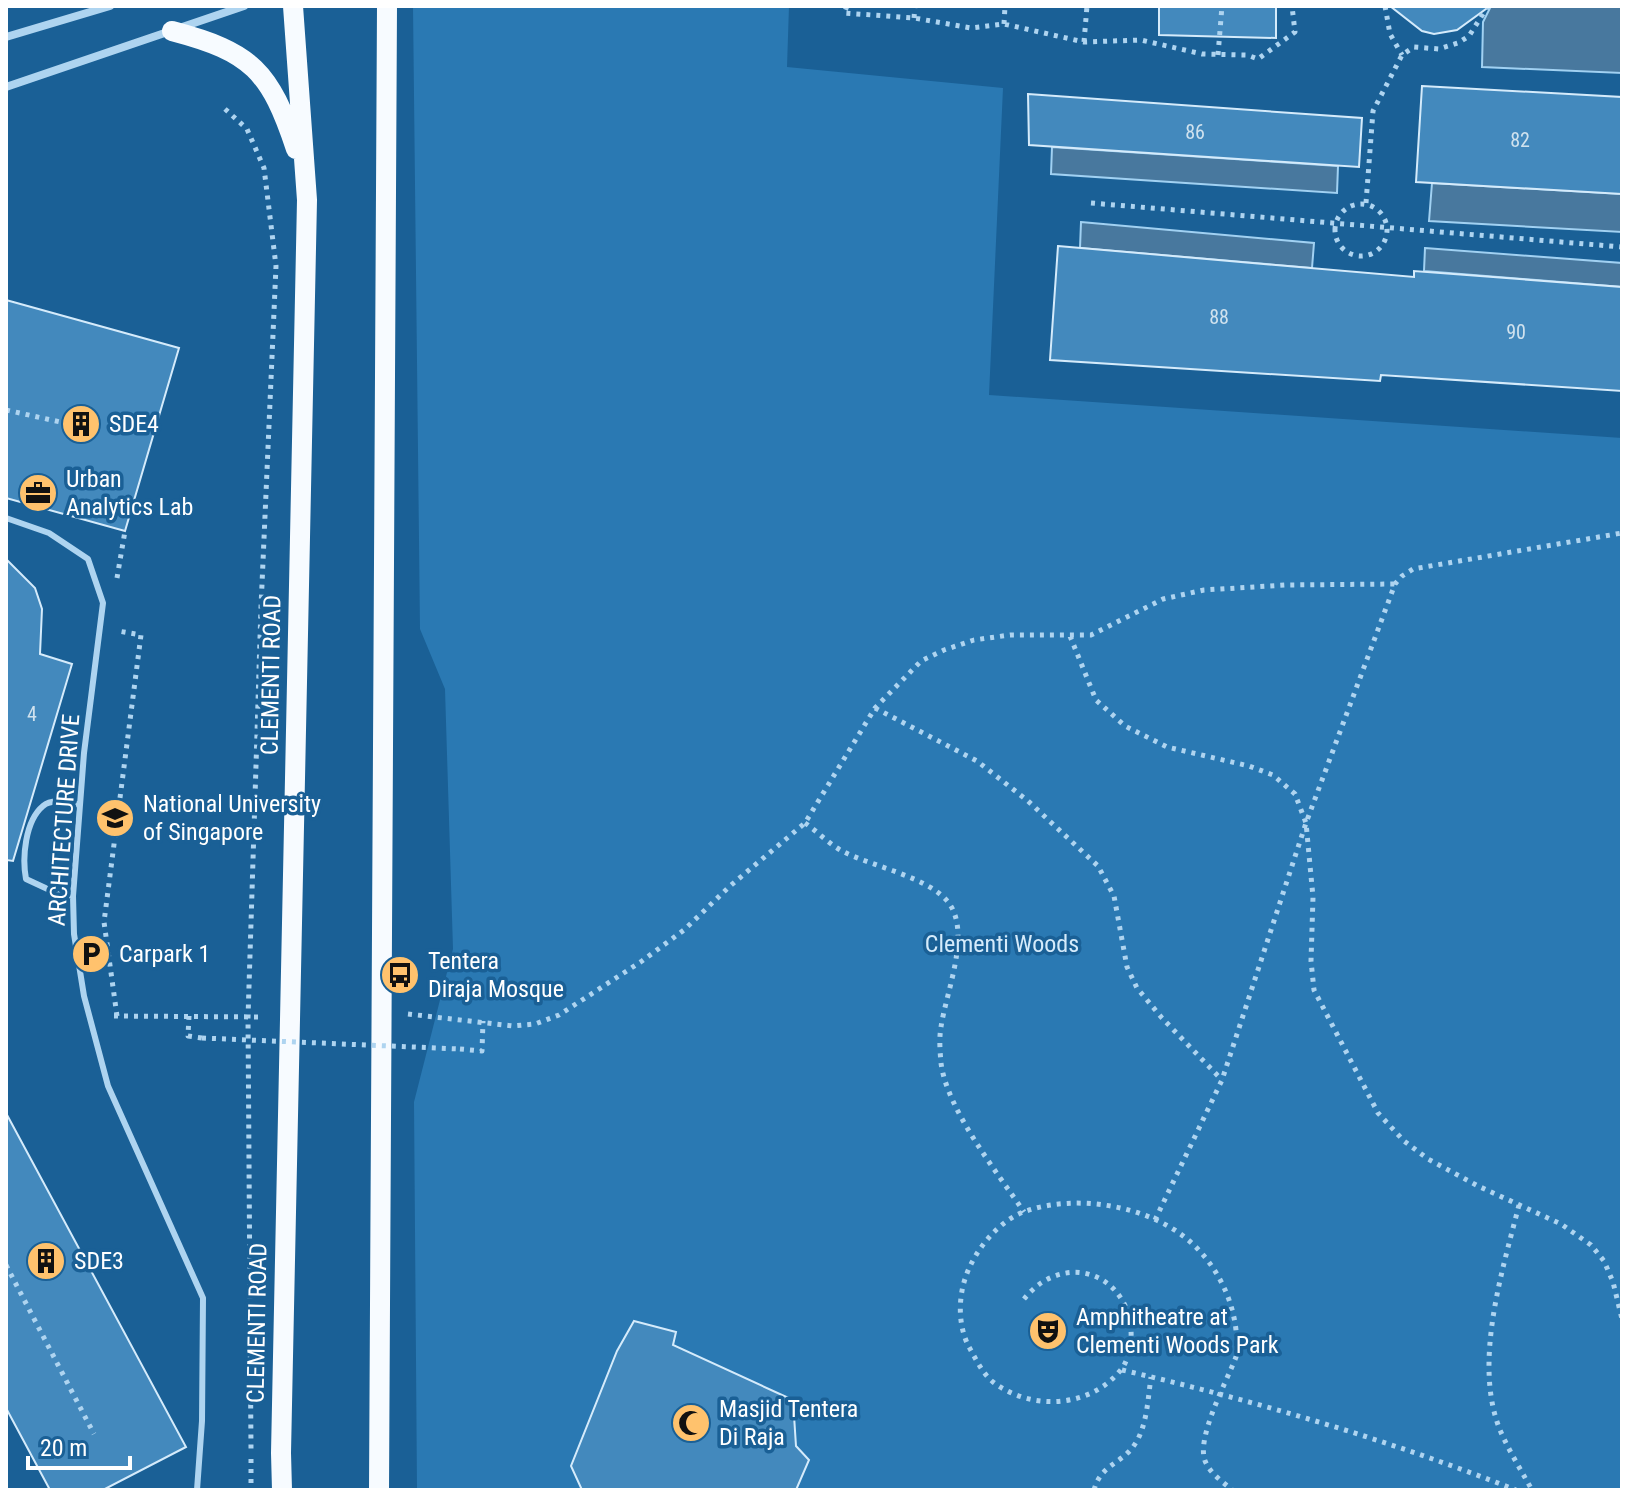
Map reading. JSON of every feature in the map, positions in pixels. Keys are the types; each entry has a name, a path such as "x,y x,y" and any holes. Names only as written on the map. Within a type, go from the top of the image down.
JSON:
{"main road":[{"name":"CLEMENTI ROAD","path":"282,1490 307,200 293,6"},
{"path":"379,1490 387,6"},
{"path":"172,31 204,39 229,50 253,67 270,85 297,151 307,200"}],"street":[{"path":"6,37 110,6"},
{"path":"6,87 244,6"}],"lane":[{"name":"ARCHITECTURE DRIVE","path":"6,518 49,533 88,559 103,603 84,753 73,896 74,934 89,1016 108,1086 203,1298 202,1421 197,1490"},
{"path":"73,896 54,892 26,879 23,864 31,823 43,805 56,802 80,805"}],"path":[{"path":"847,6 844,13 914,18 971,28 1004,24 1084,42 1141,40 1202,54 1247,55 1258,59 1295,32 1292,6"},
{"path":"914,18 915,6"},
{"path":"1004,24 1005,6"},
{"path":"1084,42 1087,6"},
{"path":"1218,55 1222,6"},
{"path":"1385,6 1390,34 1402,55"},
{"path":"1366,203 1373,111 1402,55 1414,47 1439,49 1458,43 1469,36 1488,6"},
{"path":"225,109 247,129 264,168 276,266 248,1018 251,1490"},
{"path":"1091,203 1622,247"},
{"path":"1366,203 1383,212 1389,229 1383,248 1367,256 1347,253 1336,242 1336,225 1345,208 1366,203"},
{"path":"6,410 101,431"},
{"path":"115,587 125,531"},
{"path":"1155,1220 1222,1080 1306,823 1395,584 1413,569 1622,533"},
{"path":"382,1012 513,1026 535,1024 559,1015 684,930 730,886 805,823 875,708 921,661 944,650 974,640 1010,635 1091,635 1163,599 1204,590 1286,585 1395,584"},
{"path":"108,629 141,635 104,922 117,1016"},
{"path":"1070,636 1096,700 1125,726 1167,747 1249,766 1273,775 1295,794 1306,823 1313,897 1311,961 1314,990 1378,1113 1404,1141 1428,1159 1561,1224 1591,1245 1609,1271 1622,1319"},
{"path":"875,708 977,761 1028,801 1098,866 1114,896 1127,967 1137,988 1222,1080"},
{"path":"805,823 841,851 934,889 955,912 958,944 940,1031 941,1063 947,1089 1024,1212"},
{"path":"89,1016 248,1018 291,1015"},
{"path":"189,1016 188,1036 202,1038 482,1051 483,1021"},
{"path":"1024,1299 1039,1284 1060,1275 1084,1273 1105,1280 1121,1297 1131,1323 1130,1347 1122,1370 1095,1392 1060,1402 1035,1401 993,1381 983,1372 967,1343 962,1326 963,1284 969,1268 1000,1227 1024,1212 1055,1205 1115,1207 1155,1220 1188,1239 1212,1265 1235,1315 1236,1357 1205,1434 1203,1450 1206,1465 1232,1490"},
{"path":"1519,1205 1492,1331 1489,1369 1499,1428 1532,1490"},
{"path":"6,1265 94,1434"},
{"path":"1122,1370 1222,1394 1328,1425 1516,1490"},
{"path":"1094,1490 1101,1473 1133,1448 1140,1435 1151,1377"}],"green space":[{"name":"Clementi Woods","path":"413,6 789,6 787,67 1003,88 989,395 1622,438 1622,1490 417,1490 414,1102 453,949 445,689 420,629"}],"shaded area":[{"path":"1491,6 1622,6 1622,73 1482,67 1483,22"},
{"path":"1052,147 1338,166 1337,193 1051,174"},
{"path":"1432,183 1622,194 1622,232 1429,221"},
{"path":"1081,222 1314,243 1312,268 1080,248"},
{"path":"1425,248 1622,263 1622,287 1424,271"}],"building":[{"path":"1159,6 1276,6 1276,38 1159,35"},
{"path":"1390,6 1490,6 1457,30 1434,34 1422,31"},
{"path":"1422,86 1622,97 1622,194 1416,182"},
{"path":"1028,94 1362,118 1359,167 1029,145"},
{"path":"1058,246 1414,277 1414,271 1622,287 1622,391 1381,375 1380,381 1050,360"},
{"name":"SDE4","path":"6,300 179,348 125,531 6,498"},
{"path":"6,559 35,588 42,609 40,654 72,664 13,861 6,860"},
{"name":"SDE3","path":"6,1113 186,1447 103,1490 50,1490 6,1408"},
{"name":"Masjid Tentera Di Raja","path":"634,1321 676,1332 673,1345 793,1400 796,1446 809,1460 796,1490 582,1490 571,1466 617,1351"}],"place":[{"name":"SDE4","path":"81,424"},
{"name":"Urban Analytics Lab","path":"38,493"},
{"name":"National University of Singapore","path":"115,818"},
{"name":"Carpark 1","path":"91,954"},
{"name":"Tentera Diraja Mosque","path":"400,975"},
{"name":"SDE3","path":"46,1261"},
{"name":"Amphitheatre at Clementi Woods Park","path":"1048,1331"},
{"name":"Masjid Tentera Di Raja","path":"691,1423"}]}
